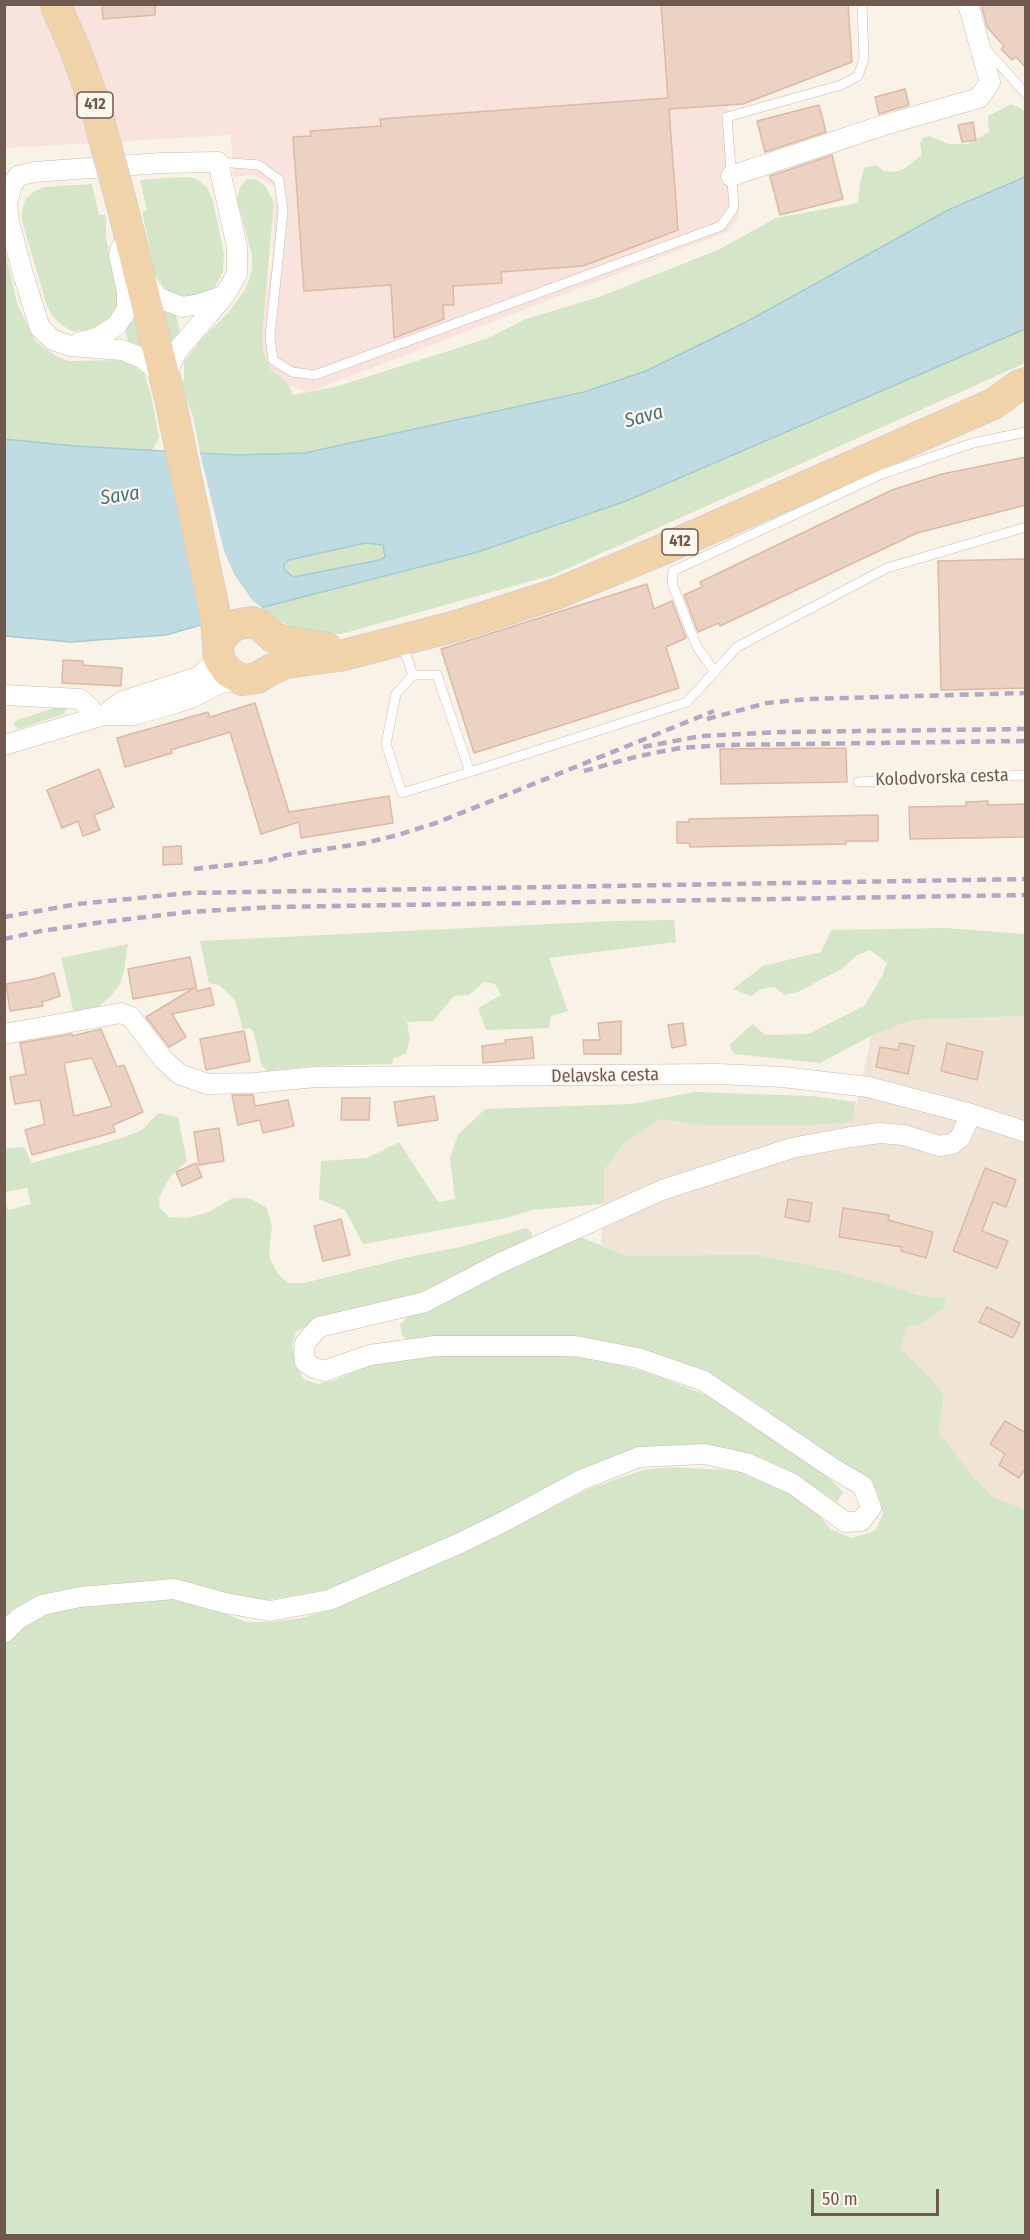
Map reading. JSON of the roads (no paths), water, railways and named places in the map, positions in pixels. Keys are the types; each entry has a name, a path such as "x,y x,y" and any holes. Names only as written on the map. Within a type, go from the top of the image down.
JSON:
{"main road":[{"name":"412","path":"55,4 75,48 95,105 124,216 168,388 225,661 257,678 286,663 326,659 456,626 556,594 993,404 1026,383"},
{"name":"412","path":"993,404 1026,401"},
{"name":"412","path":"204,562 229,601 262,629 308,646 357,651"},
{"path":"225,661 221,638 234,625 262,629 276,654 270,670"}],"street":[{"path":"731,176 884,125 979,98 990,82 968,4"},
{"path":"218,162 237,248 237,274 225,295 177,351 168,388 144,359 122,350 71,345 53,340 40,328 9,221 8,183 18,176 34,172 161,163 218,162"},
{"path":"71,345 97,338 117,325 127,309 128,291 119,255 124,216"},
{"path":"137,269 157,297 182,307 200,304 225,295"},
{"path":"6,741 99,717 134,714 193,697 220,683 225,661 214,663 206,672 190,681 123,700 99,717"},
{"path":"4,695 80,699 99,717"},
{"name":"Delavska cesta","path":"4,1034 121,1013 131,1017 163,1059 179,1074 207,1084 254,1083 316,1077 718,1074 783,1077 868,1087 971,1114 1026,1132"},
{"path":"4,1633 18,1619 42,1605 80,1597 174,1589 225,1603 270,1611 329,1600 469,1538 581,1480 639,1457 705,1454 746,1463 793,1484 845,1522 861,1521 871,1508 863,1486 704,1382 638,1358 575,1346 435,1346 369,1355 324,1371 305,1362 305,1343 319,1327 425,1302 500,1263 662,1190 792,1148 851,1137 888,1133 904,1135 939,1146 952,1144 960,1138 971,1114"}],"lane":[{"path":"218,162 259,165 279,180 283,211 270,337 273,360 292,372 315,375 721,226 734,207 727,117 841,85 858,76 864,59 862,4"},
{"path":"978,40 1026,94"},
{"path":"715,672 697,647 672,583 673,571 882,474 973,443 1026,432"},
{"path":"470,772 437,675 412,675 396,694 387,744 402,793 470,772 687,702 737,647 887,568 1026,527"},
{"path":"401,640 412,675"},
{"name":"Kolodvorska cesta","path":"858,782 1026,775"}],"water":[{"name":"Sava","path":"1025,177 1025,329 626,501 478,552 256,609 166,635 71,642 5,636 4,439 75,446 235,455 305,453 584,392 646,371 746,322 948,210","holes":["365,543 383,545 385,557 380,560 293,577 284,569 284,564 289,560"]}],"railway":[{"path":"707,719 767,703 808,699 1026,693"},
{"path":"194,869 266,861 287,855 365,843 398,835 436,823 714,711"},
{"path":"643,747 701,736 782,732 1026,729"},
{"path":"584,771 680,748 723,745 1026,741"},
{"path":"4,917 78,904 188,893 1026,879"},
{"path":"4,939 103,922 188,912 273,907 1026,895"}]}
